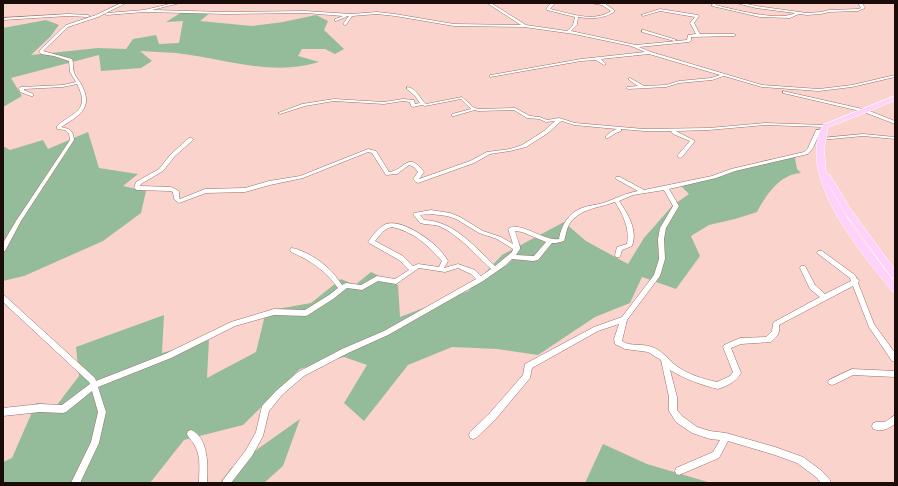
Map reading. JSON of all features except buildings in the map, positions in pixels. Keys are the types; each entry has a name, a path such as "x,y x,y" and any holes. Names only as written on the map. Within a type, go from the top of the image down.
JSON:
{"main road":[{"path":"895,98 824,128 821,140 820,166 823,178 834,202 863,246 895,289"},
{"path":"821,159 825,166 829,180 844,206 895,276"}],"street":[{"path":"3,249 15,226 72,140 71,133 66,129 59,128 59,126 79,113 84,105 85,98 70,70 71,60 56,55 42,53 41,51 67,26 97,16 124,3"},
{"path":"144,11 178,3"},
{"path":"489,3 525,26"},
{"path":"553,3 548,9 577,16 599,18 613,11 603,4 592,3"},
{"path":"715,3 713,5 760,16 790,17 795,14 803,13"},
{"path":"738,3 756,7 815,14 829,10 858,10 863,8 860,3"},
{"path":"643,15 660,10 697,16 692,23 697,31 697,35"},
{"path":"3,19 97,16 144,11 227,13 305,12 351,15 377,13 454,25 525,26 568,32 635,46 650,53 723,75 865,111 895,123"},
{"path":"336,20 351,15"},
{"path":"345,24 351,15"},
{"path":"568,32 576,25 577,16"},
{"path":"644,31 681,42"},
{"path":"635,46 689,41 689,36 697,35 734,36"},
{"path":"491,76 597,58 650,53"},
{"path":"597,58 604,64"},
{"path":"628,88 666,86 679,82 712,79 723,75"},
{"path":"762,86 819,90 852,86 895,76"},
{"path":"630,79 643,87"},
{"path":"31,95 22,91 21,88 63,86 78,83"},
{"path":"408,88 417,95 422,104"},
{"path":"280,113 304,105 334,100 384,102 403,100 412,102 413,106 422,104 431,105 462,98 473,108 478,110 517,109 528,116 540,118 546,121 558,119 571,123 622,129 709,129 765,124 824,128"},
{"path":"454,115 473,110 473,108"},
{"path":"191,139 173,155 161,170 138,183 137,188 171,188 176,191 176,197 179,201 205,191 245,190 307,175 368,150 374,152 388,174 395,173 409,163 416,166 421,172 416,179 417,181 472,162 489,153 524,146 546,132 558,121 562,120"},
{"path":"226,483 249,453 260,433 265,409 279,393 300,374 345,351 386,333 481,279 515,253 516,248 510,230 512,228 558,242 562,240 567,223 578,212 632,194 714,177 733,170 806,153 812,148 814,138 818,131 824,128"},
{"path":"608,137 614,132 622,129"},
{"path":"673,130 693,141 680,156"},
{"path":"821,140 863,136 895,138"},
{"path":"618,178 644,192"},
{"path":"666,188 676,206 663,228 662,259 657,276 624,319 618,339 622,346 645,347 655,351 673,367 701,382 718,386 733,378 737,373 727,347 740,341 768,340 776,332 776,324 856,281"},
{"path":"616,200 627,218 632,234 630,245 619,249 618,255"},
{"path":"495,269 456,233 436,223 428,221 422,222 416,214 431,212 448,214 458,218 481,232 499,238 516,248"},
{"path":"412,270 401,258 371,242 382,229 391,226 397,227 421,238 432,246 445,261 440,270"},
{"path":"510,257 536,258 550,240"},
{"path":"293,250 322,265 336,280 341,288"},
{"path":"820,253 842,267 856,281 871,325 895,358"},
{"path":"3,412 40,408 63,409 93,386 168,356 233,324 274,312 306,313 349,284 362,288 377,278 396,282 418,266 445,270 458,266 473,272 481,279"},
{"path":"803,268 812,287 824,298"},
{"path":"3,298 92,380 102,412 95,443 75,483"},
{"path":"473,435 492,418 527,376 528,366 596,329 624,319"},
{"path":"664,359 673,397 673,411 679,419 695,430 710,435 726,437 800,460 819,474 827,483"},
{"path":"832,382 852,372 895,374"},
{"path":"876,426 886,426 895,419"},
{"path":"191,434 202,449 204,460 203,483"},
{"path":"679,471 716,455 726,437"}],"green space":[{"path":"182,12 210,13 200,21 252,26 283,22 316,15 328,21 324,30 344,49 335,54 325,49 302,49 298,56 319,62 284,68 248,65 193,55 140,51 152,61 141,68 101,71 99,55 11,78 22,96 3,107 3,28 46,20 59,25 50,37 31,55 98,48 126,49 133,39 156,35 159,44 179,43 183,21 166,22"},
{"path":"88,132 99,168 138,174 123,186 146,191 141,213 103,241 24,276 3,281 3,146 10,150 43,140 48,149"},
{"path":"798,155 795,158 797,169 801,173 793,174 774,186 757,212 709,225 691,236 700,256 676,289 642,277 630,303 595,317 538,355 497,349 452,347 408,365 364,421 344,403 367,365 344,357 300,369 243,425 184,440 150,483 3,483 3,462 12,458 36,403 57,405 79,376 76,347 164,315 162,353 209,340 207,378 256,352 266,311 311,303 341,279 355,285 371,272 398,285 400,317 468,291 502,255 564,222 586,241 628,264 644,238 672,206 689,194 681,186 719,177 766,160"},
{"path":"300,419 283,466 264,483 220,483 231,468"},
{"path":"603,444 647,464 711,483 585,483"}]}
